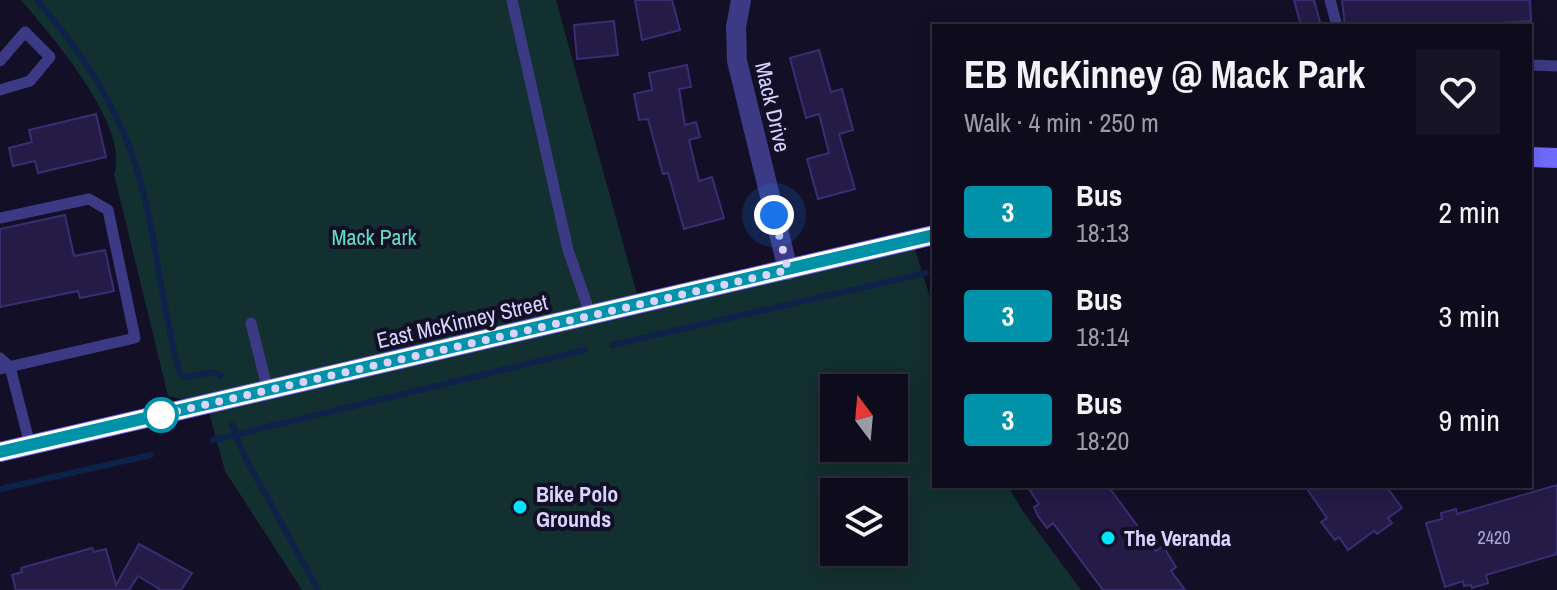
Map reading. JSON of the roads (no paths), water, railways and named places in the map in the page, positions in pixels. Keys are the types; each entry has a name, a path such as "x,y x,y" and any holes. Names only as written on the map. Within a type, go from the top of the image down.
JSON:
{"main road":[{"path":"1532,157 1557,158"},
{"name":"East McKinney Street","path":"0,452 932,235"}],"street":[{"name":"Mack Drive","path":"741,0 736,27 737,61 788,270"}],"lane":[{"path":"512,0 568,250 591,316"},
{"path":"1330,0 1336,24"},
{"path":"0,61 25,32 50,57 30,81 0,90"},
{"path":"1532,65 1557,66"},
{"path":"0,218 89,199 108,210 135,338 5,368"},
{"path":"251,323 268,391"},
{"path":"0,358 30,445"}],"waterway":[{"path":"37,0 94,77 127,140 148,215 180,374 184,377 213,372 220,376"},
{"path":"612,345 926,273"},
{"path":"213,440 585,350"},
{"path":"232,424 244,455 318,590"},
{"path":"0,489 151,455"}],"place":[{"name":"Bike Polo Grounds","path":"520,507"},
{"name":"The Veranda","path":"1108,538"}],"park label":[{"name":"Mack Park","path":"374,237"}]}
